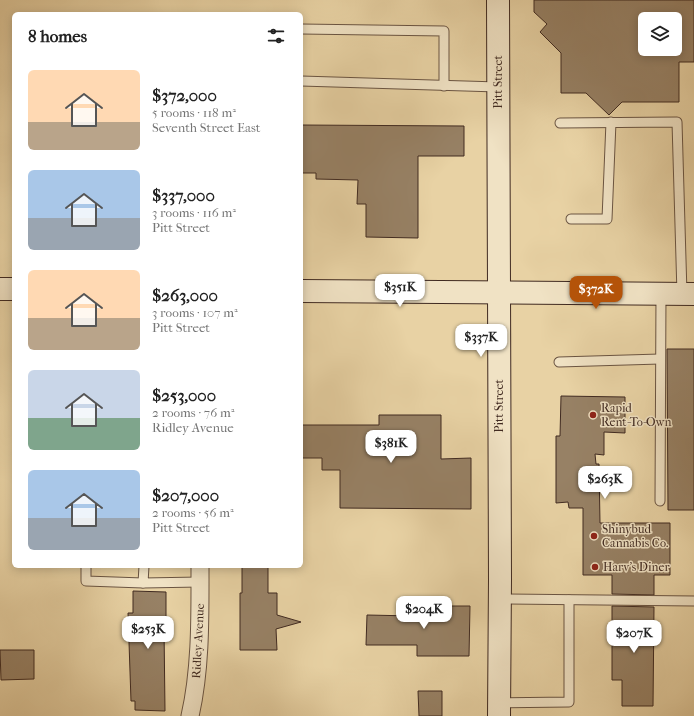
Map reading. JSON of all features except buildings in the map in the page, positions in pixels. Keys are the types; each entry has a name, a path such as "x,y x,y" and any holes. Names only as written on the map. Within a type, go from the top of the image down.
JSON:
{"street":[{"name":"Pitt Street","path":"498,0 499,709"},
{"path":"0,289 12,289"},
{"path":"303,291 688,294"},
{"name":"Ridley Avenue","path":"190,716 194,696 198,643 200,574"}],"lane":[{"path":"303,29 444,31 444,86"},
{"path":"303,81 498,87"},
{"path":"571,219 608,219 611,122"},
{"path":"560,123 677,122 688,294"},
{"path":"660,500 661,294"},
{"path":"559,362 660,360"},
{"path":"86,568 86,581 143,583 200,574"},
{"path":"143,583 144,568"},
{"path":"499,599 694,601"},
{"path":"499,709 569,702 569,600"}],"place":[{"name":"Rapid Rent-To-Own","path":"593,415"},
{"name":"Shinybud Cannabis Co.","path":"594,536"},
{"name":"Harv's Diner","path":"595,567"}]}
